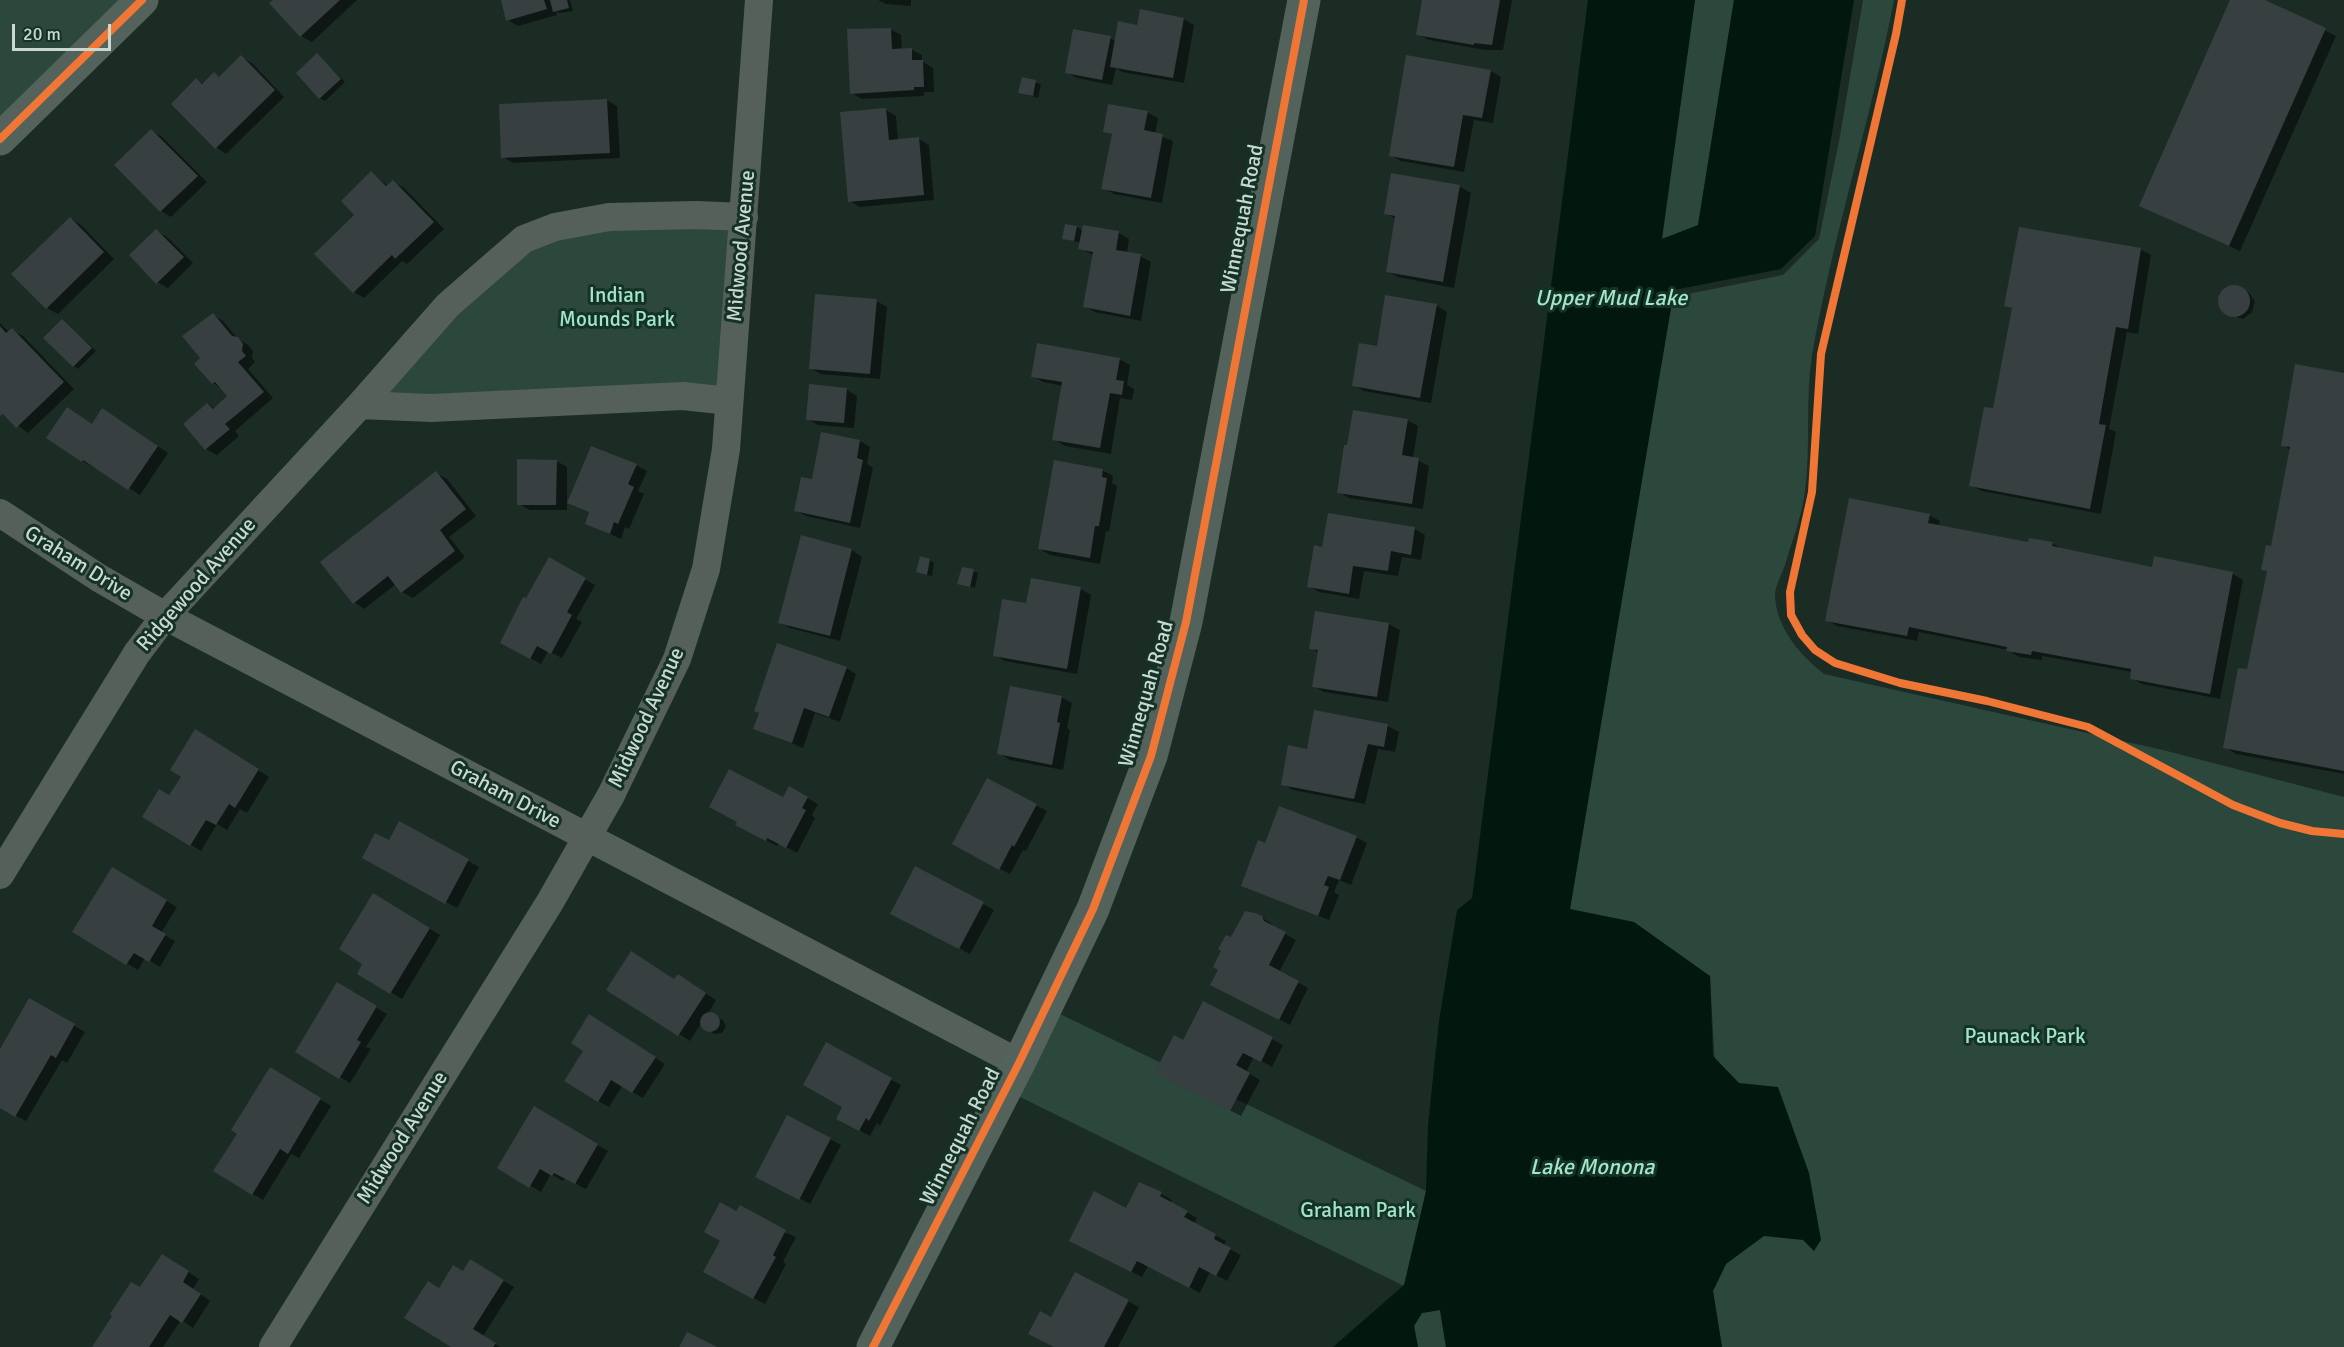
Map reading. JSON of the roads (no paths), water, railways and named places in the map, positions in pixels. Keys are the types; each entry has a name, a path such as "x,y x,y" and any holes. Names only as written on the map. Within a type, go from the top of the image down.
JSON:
{"street":[{"path":"0,139 142,0"},
{"name":"Midwood Avenue","path":"273,1347 550,902 611,795 677,659 706,568 726,449 759,0"},
{"name":"Winnequah Road","path":"873,1347 1019,1063 1093,909 1154,745 1186,622 1304,0"},
{"name":"Ridgewood Avenue","path":"0,875 137,653 165,616 360,405 448,305 524,239 555,227 609,217 696,215 744,217"},
{"path":"360,405 431,408 683,396 729,401"},
{"name":"Graham Drive","path":"0,513 99,578 165,616 1019,1063"}],"water":[{"path":"1588,0 1695,0 1662,239 1698,225 1734,0 1854,0 1815,236 1781,269 1674,290 1570,909 1634,922 1710,976 1713,1056 1739,1083 1778,1087 1809,1173 1821,1240 1814,1251 1803,1240 1764,1236 1726,1264 1713,1291 1722,1347 1446,1347 1440,1310 1422,1313 1414,1326 1418,1347 1333,1347 1404,1285 1426,1191 1428,1125 1439,1021 1457,910 1472,898"}],"park label":[{"name":"Indian Mounds Park","path":"617,308"},
{"name":"Paunack Park","path":"2025,1037"},
{"name":"Graham Park","path":"1358,1211"}],"water label":[{"name":"Upper Mud Lake","path":"1611,299"},
{"name":"Lake Monona","path":"1592,1168"}]}
